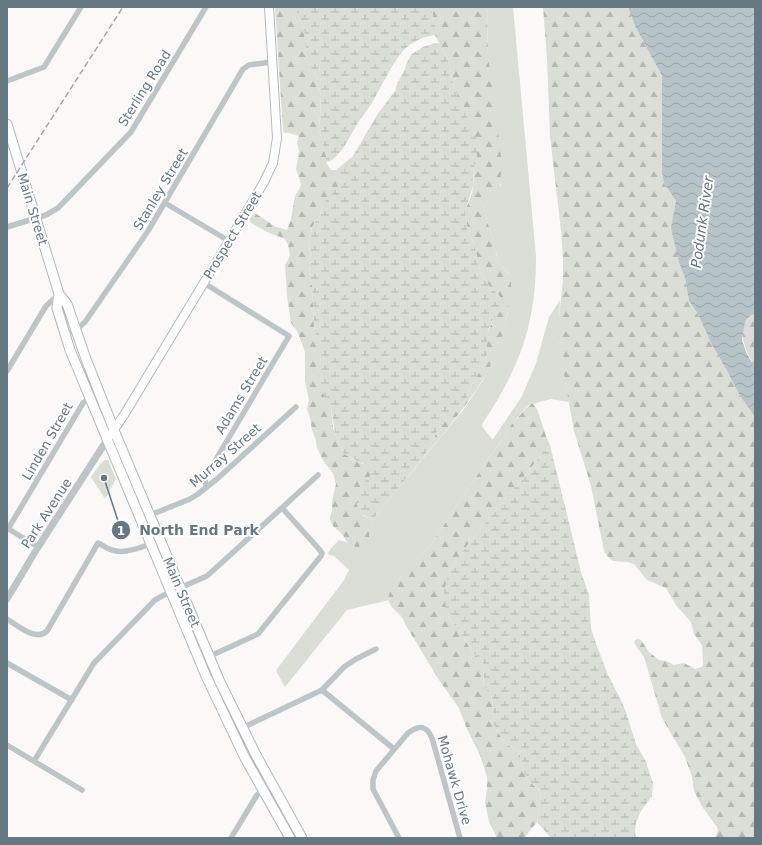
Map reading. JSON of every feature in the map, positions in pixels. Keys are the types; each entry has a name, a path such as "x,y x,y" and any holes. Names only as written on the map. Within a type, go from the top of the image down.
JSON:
{"highway":[{"name":"Main Street","path":"7,124 59,294 67,304 114,431 209,656 242,728 299,837"},
{"name":"Main Street","path":"59,294 57,308 72,356 199,661 229,726 290,838"}],"main road":[{"name":"Prospect Street","path":"107,440 114,431 204,283 268,174 275,155 277,138 269,7"}],"street":[{"path":"7,81 44,67 81,7"},
{"name":"Sterling Road","path":"7,227 50,213 62,205 130,132 206,7"},
{"name":"Stanley Street","path":"65,335 76,330 85,322 144,238 244,68 249,65 272,62"},
{"path":"164,203 229,241"},
{"name":"Adams Street","path":"204,283 289,336 205,478 206,488"},
{"path":"7,371 46,306 59,294"},
{"name":"Linden Street","path":"8,528 83,403 90,397 99,393"},
{"name":"Murray Street","path":"140,520 190,499 206,488 296,407"},
{"name":"Park Avenue","path":"7,599 38,547 107,440"},
{"path":"34,761 98,659 155,600 206,576 318,475"},
{"path":"199,661 258,634 321,556 322,553 282,508"},
{"path":"8,528 38,547"},
{"path":"7,619 32,634 42,635 47,631 98,543 110,550 118,552 137,549 150,544"},
{"path":"242,728 322,690 344,667 376,649"},
{"path":"7,663 72,700"},
{"path":"322,690 394,749"},
{"name":"Mohawk Drive","path":"399,838 373,789 373,780 376,771 408,733 414,729 422,727 428,730 432,738 460,838"},
{"path":"7,745 82,790"},
{"path":"231,838 256,796 271,785"}],"green space":[{"path":"275,7 295,7 304,28 306,53 310,66 318,80 321,98 319,130 326,156 326,162 331,170 340,175 341,178 340,185 324,203 319,217 312,227 309,246 311,259 309,272 312,286 314,325 328,402 331,408 333,428 343,453 362,464 371,464 372,468 370,478 359,488 363,516 372,520 369,540 357,548 346,541 343,535 333,526 330,520 336,484 333,473 324,462 317,448 307,409 309,400 305,382 305,352 297,331 291,323 287,296 285,265 290,256 288,245 285,239 267,232 251,223 249,220 255,213 276,227 287,230 291,219 295,196 301,184 296,169 299,151 297,143 299,136 284,133 283,130"},
{"path":"295,7 431,7 436,32 435,35 414,42 402,52 341,151 336,157 326,162 326,156 319,130 321,98 318,80 310,66 306,53 304,28"},
{"path":"431,7 487,7 488,56 502,164 500,189 488,200 484,210 497,258 501,266 510,277 511,292 505,325 499,346 490,367 466,405 423,458 439,428 467,399 471,386 485,362 487,355 487,335 492,321 501,310 501,298 486,282 480,270 474,244 468,232 465,211 472,193 474,166 477,161 475,134 468,123 453,85 450,67 435,35 436,32"},
{"path":"487,7 513,7 536,256 533,303 523,344 516,364 506,384 482,426 493,439 522,396 536,363 549,317 560,300 558,342 564,358 564,375 569,402 551,399 527,406 512,424 430,546 393,587 389,594 389,600 347,610 285,687 276,671 277,669 344,580 349,570 334,556 329,555 328,553 339,540 352,544 369,537 368,534 372,520 464,409 483,380 504,330 508,313 509,274 498,262 484,210 484,206 488,200 501,186 488,56"},
{"path":"543,7 628,7 635,26 662,76 662,173 664,183 676,201 678,253 685,278 689,301 698,314 710,341 740,396 755,417 755,838 715,838 718,830 717,827 703,808 694,791 692,777 685,757 662,718 644,657 634,643 635,640 641,640 649,652 659,660 666,661 674,665 684,663 695,669 702,667 702,645 694,634 691,622 676,605 666,588 647,580 634,564 613,561 604,551 591,486 574,431 564,375 564,358 557,336 563,280 563,259 550,137 547,58"},
{"path":"439,43 448,61 453,85 477,140 477,161 474,166 473,186 465,211 468,232 474,244 480,270 486,282 501,298 503,304 501,310 492,321 489,328 485,362 471,386 467,399 439,428 423,458 372,520 361,514 356,500 358,490 371,474 371,464 360,463 343,453 335,433 331,408 317,383 321,360 314,325 312,286 309,272 311,259 309,246 312,227 319,217 324,203 341,182 340,175 331,170 336,170 353,156 377,115 395,91 407,62 412,54 423,47"},
{"path":"755,313 755,368 745,346 743,331 744,324 748,318"},
{"path":"530,404 533,404 537,409 550,445 471,540 449,572 449,619 459,629 472,652 482,660 484,687 492,697 494,725 504,742 519,753 526,777 541,794 537,822 524,838 497,838 489,821 485,803 487,777 480,755 466,727 459,708 439,680 402,617 390,605 389,596 392,588 404,572 430,546 512,424"},
{"path":"550,445 581,572 589,595 591,628 608,675 626,712 636,744 646,762 653,783 652,796 641,811 636,823 636,838 551,838 537,822 541,794 526,777 519,753 504,742 494,725 492,697 484,687 482,660 472,652 459,629 449,619 445,606 444,591 449,572 471,540"},
{"path":"105,460 108,460 116,479 105,499 91,477"}],"water":[{"name":"Podunk River","path":"628,7 755,7 755,313 746,320 742,340 746,352 755,368 755,417 740,396 710,341 698,314 689,301 685,278 679,262 671,228 676,201 664,183 662,173 662,76 635,26"}],"railway":[{"path":"7,188 123,7"}],"place":[{"name":"North End Park","path":"104,478"}]}
